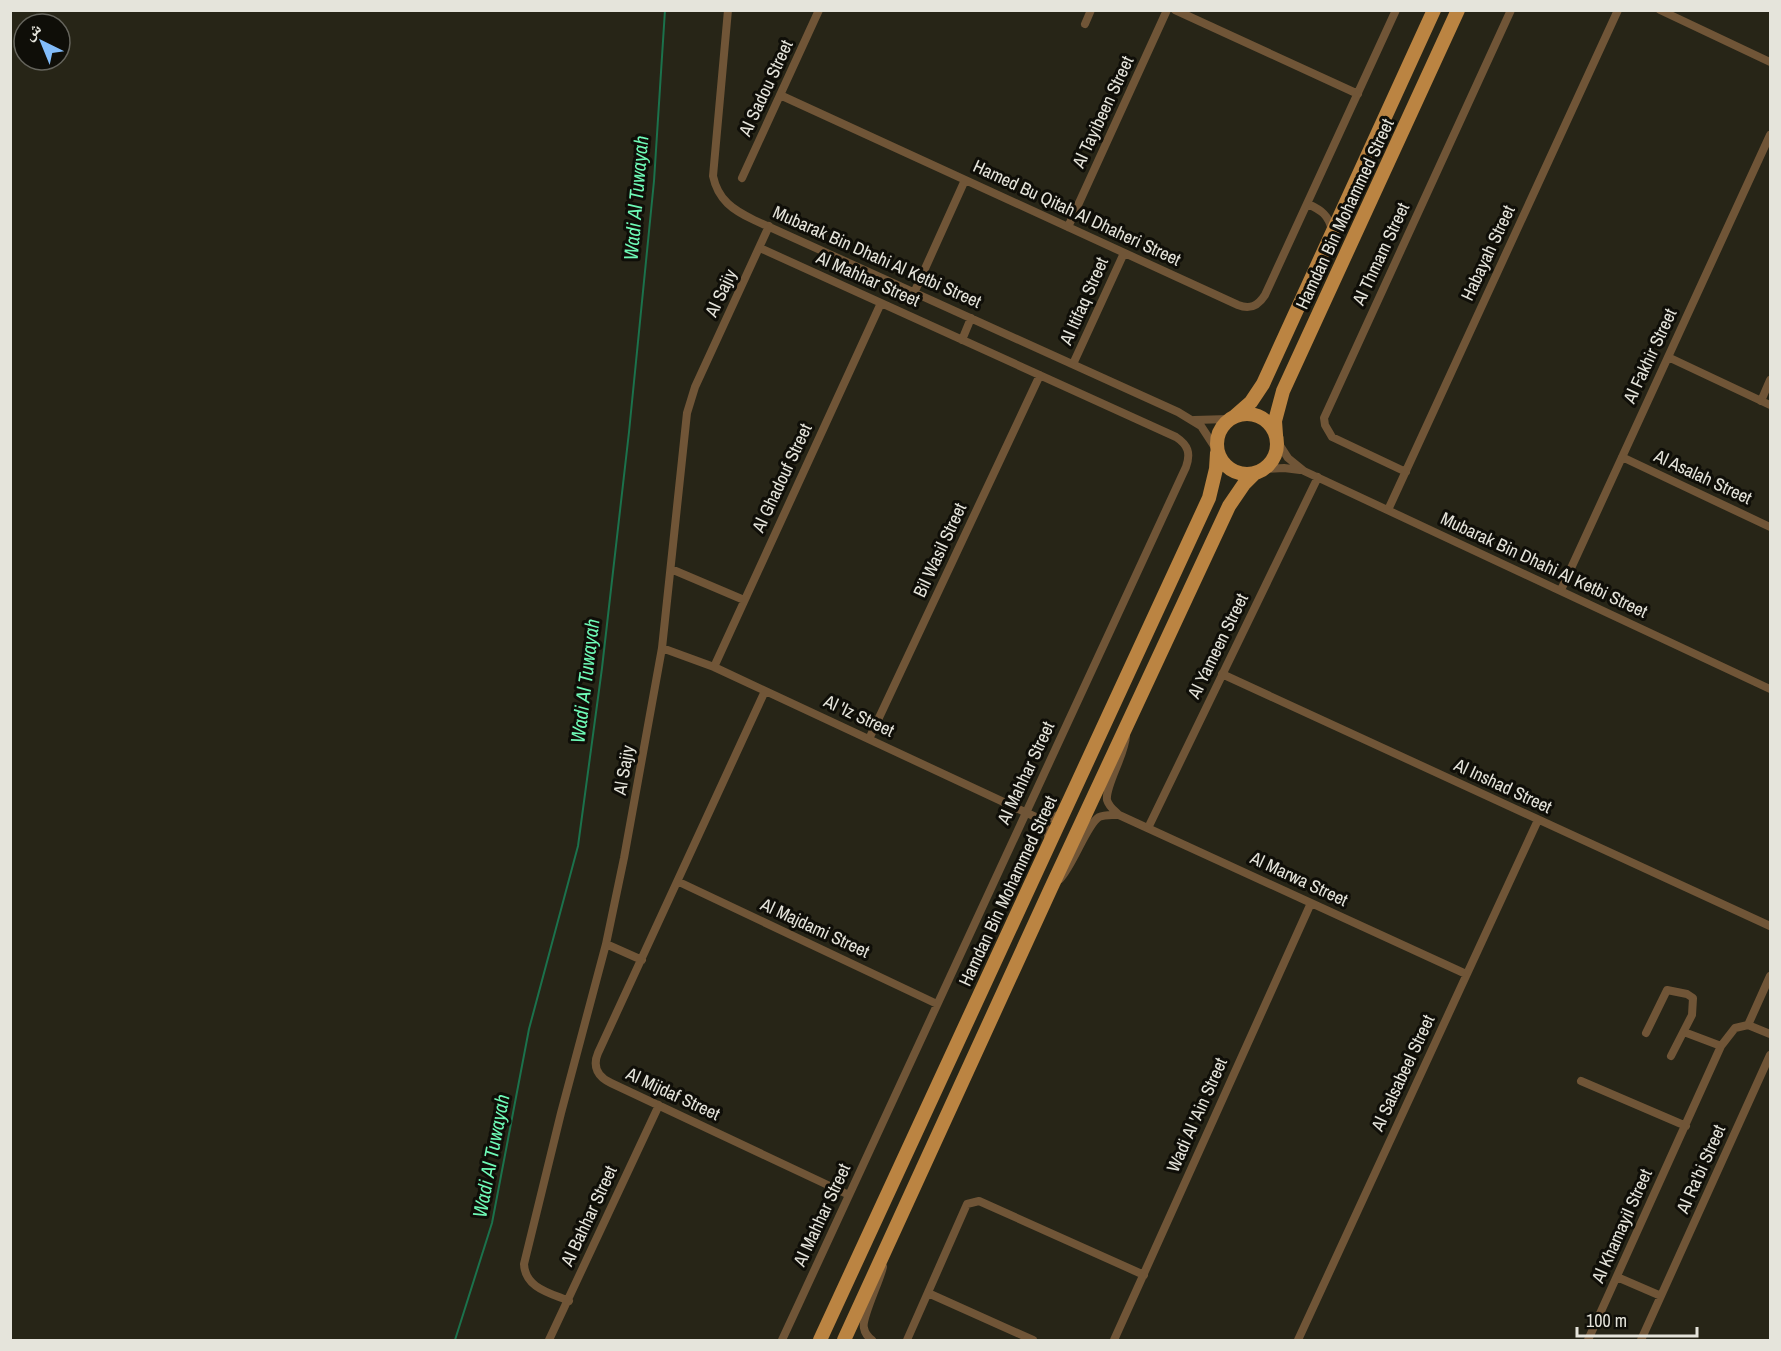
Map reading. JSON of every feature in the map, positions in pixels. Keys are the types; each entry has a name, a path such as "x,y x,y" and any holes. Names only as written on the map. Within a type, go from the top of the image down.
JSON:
{"main road":[{"name":"Hamdan Bin Mohammed Street","path":"1232,418 1251,402 1263,384 1434,10"},
{"name":"Hamdan Bin Mohammed Street","path":"1277,438 1275,421 1283,391 1458,10"},
{"path":"1245,414 1264,419 1272,426 1277,438 1275,457 1259,472 1236,473 1227,468 1217,451 1219,432 1232,418 1245,414"},
{"name":"Hamdan Bin Mohammed Street","path":"820,1341 1209,498 1215,476 1217,451"},
{"name":"Hamdan Bin Mohammed Street","path":"844,1341 1229,506 1244,484 1259,472"}],"street":[{"name":"Mubarak Bin Dhahi Al Ketbi Street","path":"728,10 713,176 718,193 729,206 1194,420 1207,433 1217,451"},
{"name":"Al Sadou Street","path":"742,178 819,10"},
{"path":"1085,24 1091,10"},
{"name":"Al Tayibeen Street","path":"1068,227 1167,10"},
{"path":"1176,10 1358,94"},
{"name":"Hamed Bu Qitah Al Dhaheri Street","path":"780,95 1238,305 1250,308 1263,298 1396,10"},
{"name":"Al Thmam Street","path":"1406,472 1332,437 1324,418 1511,10"},
{"name":"Habayah Street","path":"1388,510 1618,10"},
{"path":"1660,10 1770,62"},
{"name":"Al Fakhir Street","path":"1560,591 1770,135"},
{"path":"914,292 965,180"},
{"path":"1308,204 1322,210 1345,205"},
{"path":"1322,210 1329,220 1332,231"},
{"name":"Al Sajiy","path":"569,1300 531,1284 524,1264 606,944 624,858 662,648 690,400 769,226"},
{"name":"Al Mahhar Street","path":"760,248 1176,436 1187,447 1189,454 1186,467 782,1341"},
{"name":"Al Itifaq Street","path":"1073,364 1124,253"},
{"name":"Al Ghadouf Street","path":"714,667 881,303"},
{"path":"962,340 971,318"},
{"path":"1668,357 1770,405"},
{"name":"Bil Wasil Street","path":"869,739 1040,375"},
{"path":"1761,401 1770,380"},
{"name":"Mubarak Bin Dhahi Al Ketbi Street","path":"1194,420 1232,418"},
{"name":"Mubarak Bin Dhahi Al Ketbi Street","path":"1277,438 1288,458 1304,471"},
{"name":"Al Asalah Street","path":"1622,457 1770,527"},
{"name":"Mubarak Bin Dhahi Al Ketbi Street","path":"1259,472 1284,468 1304,471 1770,689"},
{"name":"Al Yameen Street","path":"1148,828 1318,477"},
{"path":"671,569 744,600"},
{"name":"Al 'Iz Street","path":"662,648 714,667 1040,819"},
{"name":"Al Inshad Street","path":"1222,674 1770,926"},
{"name":"Al Mijdaf Street","path":"765,691 596,1058 596,1069 606,1081 849,1195"},
{"path":"1119,815 1108,803 1107,791 1124,751 1126,729"},
{"path":"1040,819 1053,818 1065,812"},
{"path":"1051,888 1074,862 1093,822 1104,815 1119,815"},
{"name":"Al Marwa Street","path":"1119,815 1466,974"},
{"path":"1040,819 1047,829 1049,841"},
{"name":"Al Salsabeel Street","path":"1298,1341 1538,820"},
{"name":"Al Majdami Street","path":"679,882 937,1004"},
{"name":"Wadi Al 'Ain Street","path":"1114,1341 1311,903"},
{"path":"606,944 642,960"},
{"path":"1770,976 1748,1025 1770,1034"},
{"path":"1646,1033 1665,991 1670,989 1688,994 1693,998 1692,1015 1671,1056"},
{"name":"Al Khamayil Street","path":"1588,1341 1721,1046 1735,1028 1748,1025"},
{"path":"1684,1032 1721,1046"},
{"name":"Al Ra'bi Street","path":"1641,1341 1770,1054"},
{"path":"1581,1081 1686,1126"},
{"name":"Al Bahhar Street","path":"549,1341 659,1105"},
{"path":"907,1341 968,1204 979,1201 1144,1275"},
{"path":"872,1341 865,1333 863,1322 878,1287 884,1253"},
{"path":"1617,1277 1661,1296"},
{"path":"928,1293 1033,1341"}],"waterway":[{"name":"Wadi Al Tuwayah","path":"455,1340 492,1223 529,1029 578,846 602,668 629,432 654,181 665,10"}]}
